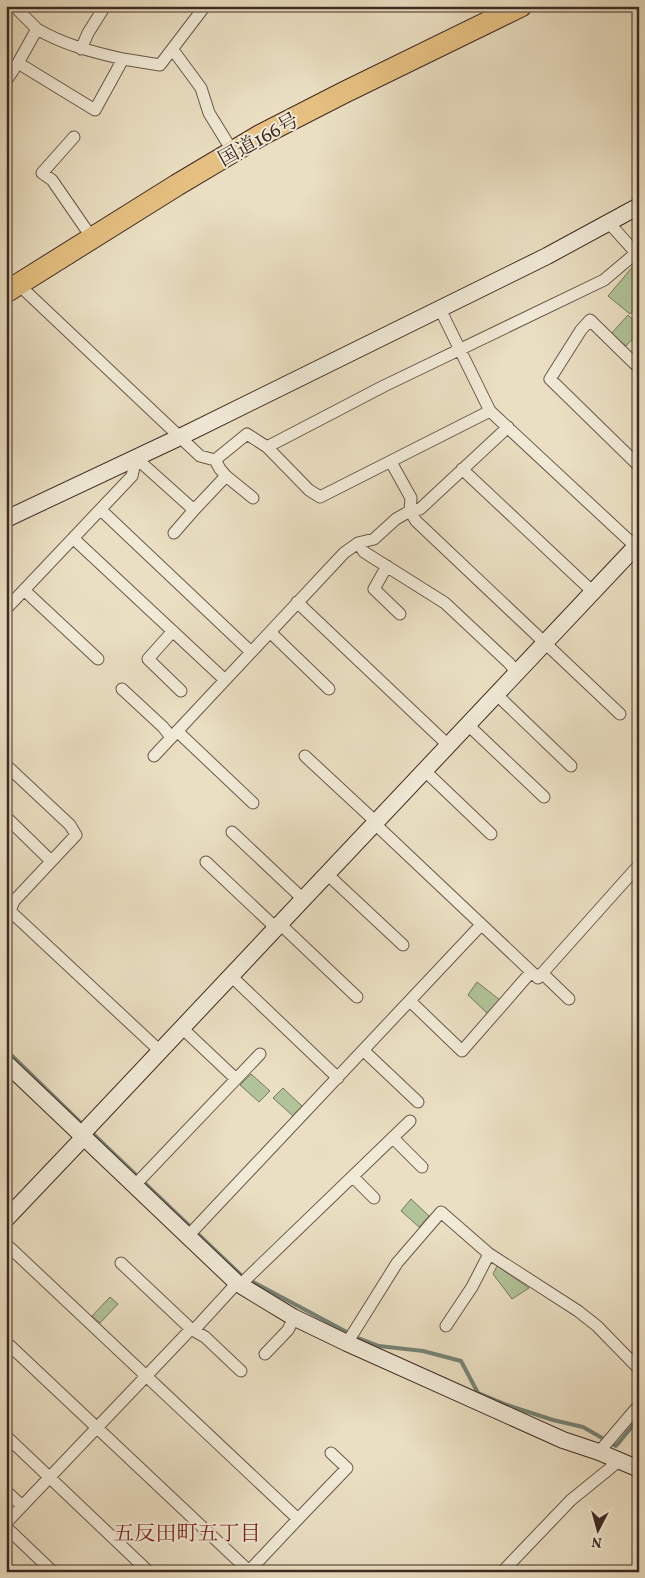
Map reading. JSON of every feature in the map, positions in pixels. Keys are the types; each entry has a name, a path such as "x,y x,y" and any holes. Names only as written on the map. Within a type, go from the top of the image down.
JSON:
{"highway":[{"name":"国道166号","path":"11,286 261,135 342,93 521,6"}],"street":[{"path":"14,6 37,29 81,49 160,65 205,6"},
{"path":"81,49 88,33 105,6"},
{"path":"6,81 18,64 37,29"},
{"path":"173,50 201,88 209,113 233,152"},
{"path":"18,64 96,110 123,59"},
{"path":"74,137 42,173 52,180 92,238"},
{"path":"6,519 180,437 440,309 639,206"},
{"path":"267,447 384,386 604,280 636,252 609,223"},
{"path":"11,286 200,456 215,460 226,476 253,498"},
{"path":"6,1219 160,1051 637,544 490,411 440,309"},
{"path":"639,368 590,320 581,330 550,379 639,466"},
{"path":"215,460 246,434 267,447 310,490 320,496 490,411"},
{"path":"154,756 344,553 358,543 374,540 396,519 410,510 420,509 508,426"},
{"path":"6,609 132,476 136,458"},
{"path":"136,458 194,510"},
{"path":"390,462 411,498 410,510 416,521 620,714"},
{"path":"462,469 593,592"},
{"path":"174,533 226,476"},
{"path":"100,510 251,652"},
{"path":"74,539 225,680"},
{"path":"358,543 364,552 445,603 509,663 516,672"},
{"path":"387,566 374,589 400,614"},
{"path":"24,590 98,659"},
{"path":"297,602 448,745"},
{"path":"173,631 148,659 181,691"},
{"path":"270,632 329,689"},
{"path":"122,689 163,727 174,734 253,803"},
{"path":"496,694 571,766"},
{"path":"467,724 544,797"},
{"path":"305,756 481,925 569,999"},
{"path":"6,765 70,825 76,835 9,905 160,1051"},
{"path":"424,770 491,834"},
{"path":"6,817 51,861"},
{"path":"232,832 303,899"},
{"path":"206,862 357,997"},
{"path":"410,1001 462,1052 639,865"},
{"path":"327,874 403,945"},
{"path":"192,1231 481,925"},
{"path":"231,976 338,1078"},
{"path":"182,1028 236,1079"},
{"path":"363,1050 418,1102"},
{"path":"139,1181 260,1054"},
{"path":"6,1063 139,1181 243,1282 294,1318 350,1338 563,1440 605,1445 619,1461 639,1469"},
{"path":"53,1572 6,1525 49,1477 146,1376 410,1121"},
{"path":"393,1138 422,1167"},
{"path":"353,1177 374,1198"},
{"path":"350,1338 397,1263 441,1212 489,1254 578,1311 597,1326 639,1369"},
{"path":"6,1244 298,1519"},
{"path":"446,1326 472,1287 489,1254"},
{"path":"121,1263 193,1330 205,1337 241,1371"},
{"path":"264,1354 288,1330 294,1318"},
{"path":"6,1342 248,1571 347,1468 331,1453"},
{"path":"605,1445 639,1405"},
{"path":"6,1436 149,1572"},
{"path":"502,1572 571,1500 619,1461"},
{"path":"6,1491 22,1506"}],"green space":[{"path":"635,264 639,265 639,304 630,314 608,296"},
{"path":"628,315 639,326 639,332 626,346 611,334"},
{"path":"477,982 500,1000 487,1013 468,995"},
{"path":"251,1074 270,1091 259,1102 240,1085"},
{"path":"283,1088 302,1106 293,1116 273,1098"},
{"path":"411,1199 429,1216 419,1227 401,1211"},
{"path":"497,1266 529,1288 512,1299 493,1274"},
{"path":"110,1297 118,1304 100,1323 92,1316"}],"waterway":[{"path":"6,1050 84,1126"},
{"path":"89,1130 242,1276 358,1338 379,1346 423,1351 461,1361 478,1393 553,1420 583,1427 616,1446 639,1418"}],"district":[{"name":"五反田町五丁目","path":"187,1533"}]}
